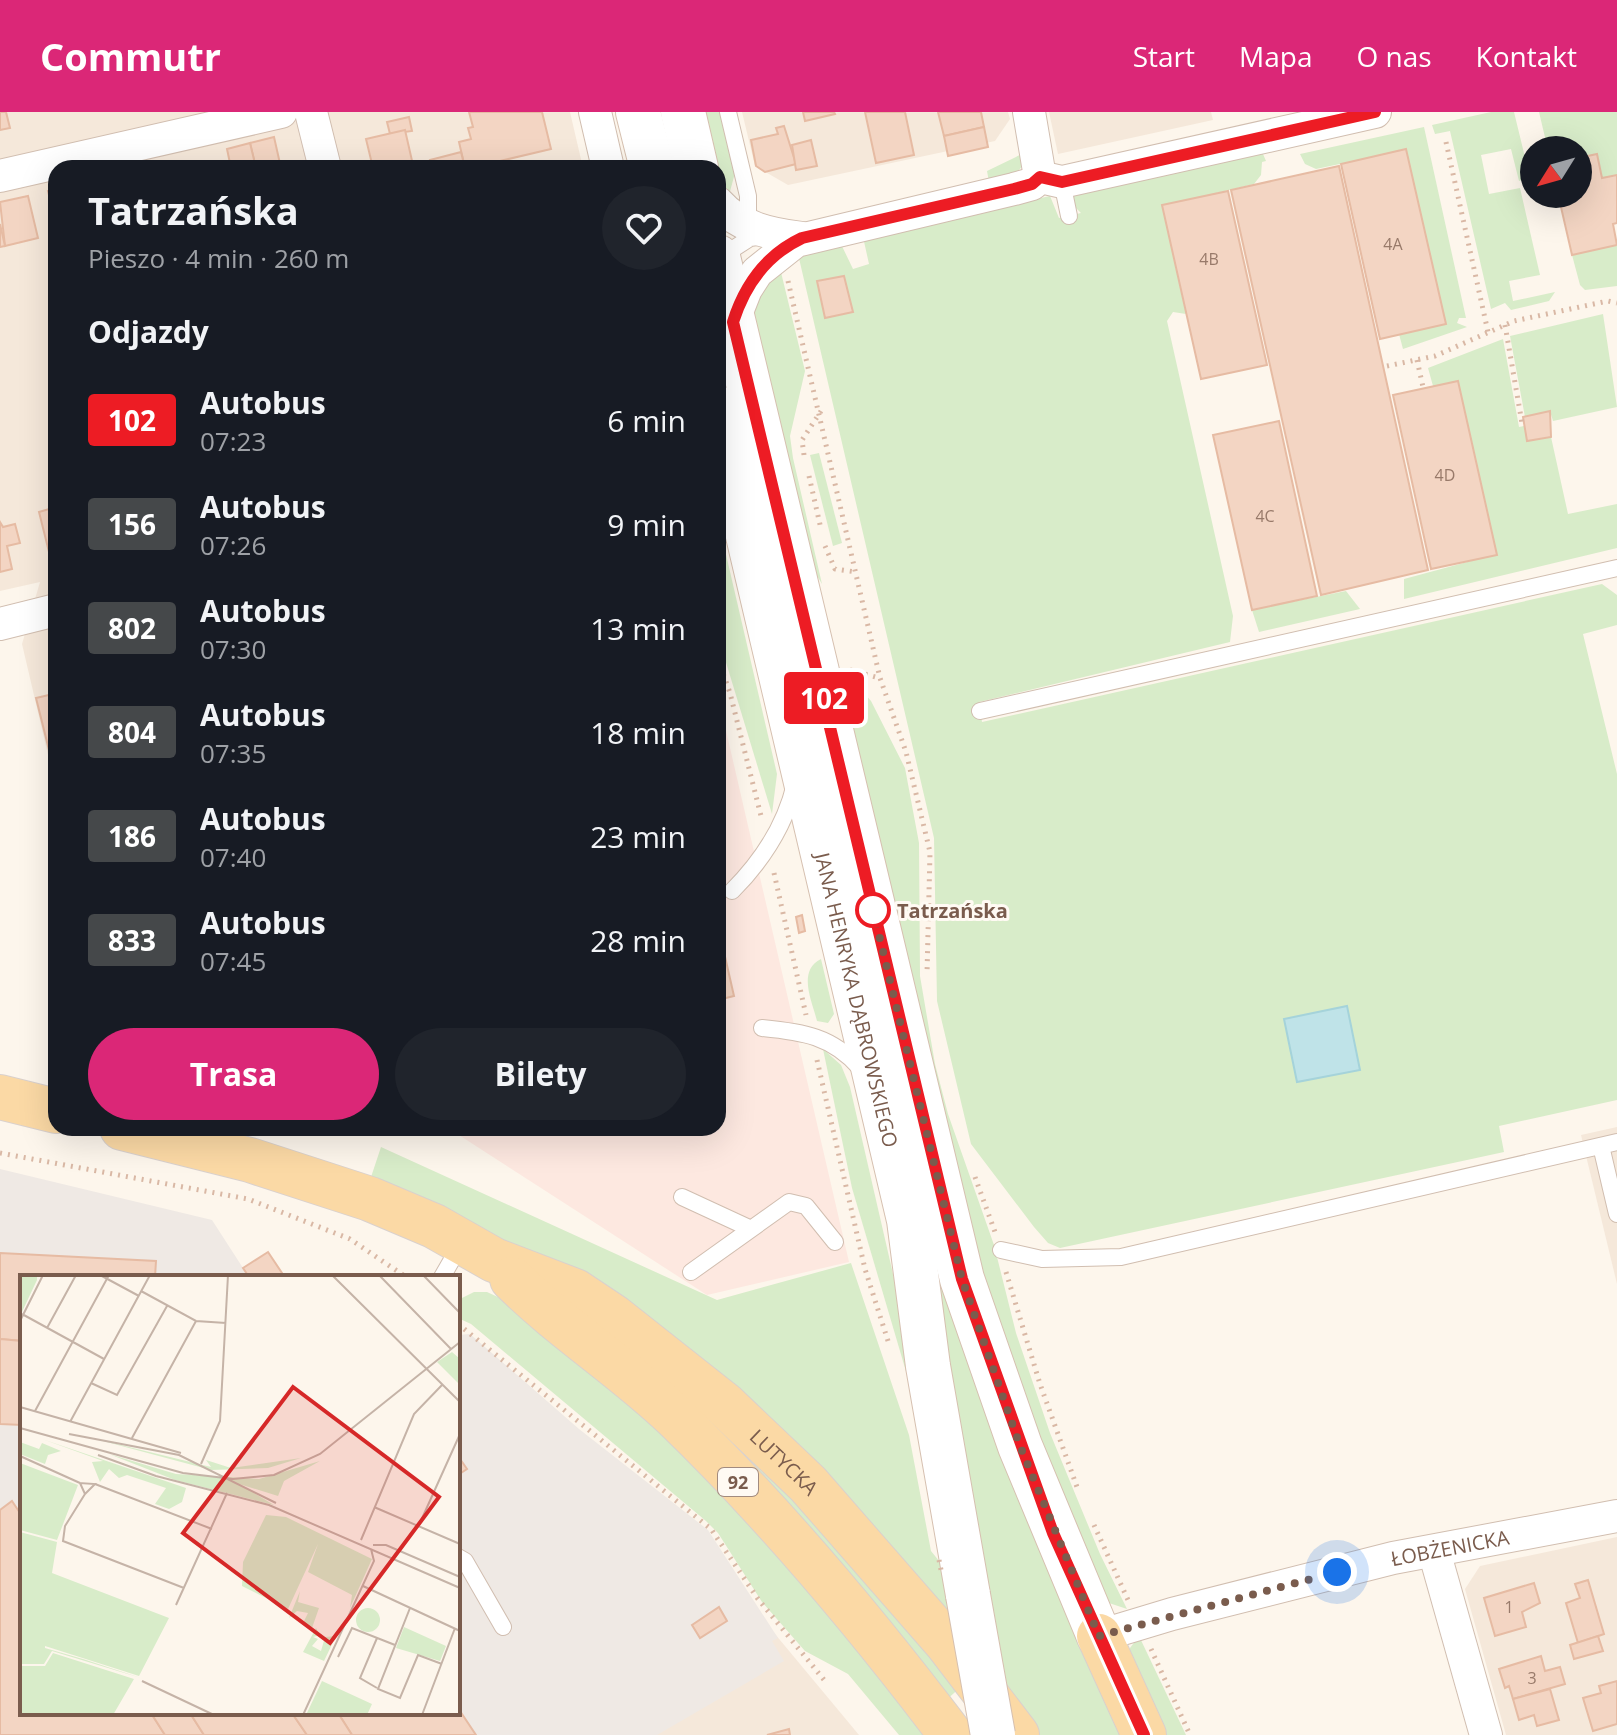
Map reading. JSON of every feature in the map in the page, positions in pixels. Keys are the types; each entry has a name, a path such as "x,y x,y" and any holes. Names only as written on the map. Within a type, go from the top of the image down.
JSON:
{"main road":[{"path":"638,112 650,160"},
{"path":"683,112 694,160"},
{"name":"JANA HENRYKA DĄBROWSKIEGO","path":"726,292 962,1279 1030,1474 1119,1630"},
{"name":"JANA HENRYKA DĄBROWSKIEGO","path":"726,450 909,1220 928,1366 993,1735"},
{"path":"0,1097 48,1109"},
{"name":"LUTYCKA","path":"152,1136 334,1185 424,1221 466,1259 541,1304 643,1388 706,1448 816,1571 951,1735"},
{"name":"LUTYCKA","path":"466,1259 575,1291 653,1345 724,1404 808,1484 861,1542 971,1671 1017,1735"},
{"path":"1119,1630 1144,1735"}],"street":[{"path":"70,160 281,112"},
{"path":"311,112 323,160"},
{"path":"595,112 606,160"},
{"path":"1029,112 1051,179"},
{"path":"726,207 775,233 1014,189 1375,112"},
{"path":"0,176 48,165"},
{"path":"733,322 746,289 757,272 776,253 775,233"},
{"path":"0,624 48,612"},
{"name":"ŁOBŻENICKA","path":"1119,1630 1393,1558 1617,1516"},
{"path":"1434,1551 1486,1735"}],"lane":[{"path":"726,253 750,238 775,233 748,196 728,112"},
{"path":"1051,179 1069,216"},
{"path":"980,711 1617,568"},
{"path":"732,891 758,864 791,802 797,776 797,739"},
{"path":"762,1028 811,1033 830,1041 848,1055 881,1097"},
{"path":"1001,1250 1042,1259 1121,1257 1609,1144 1617,1214"},
{"path":"682,1197 749,1228"},
{"path":"691,1272 782,1204 795,1201 811,1210 835,1242"},
{"path":"460,1558 465,1561 503,1627"}],"path":[{"path":"1446,142 1488,332"},
{"path":"787,279 821,411 880,678 906,752 930,852 927,976"},
{"path":"1387,366 1417,360 1505,325 1608,301 1617,303"},
{"path":"1505,325 1522,423"},
{"path":"1417,360 1423,387"},
{"path":"804,456 802,440 821,411"},
{"path":"826,548 835,569 856,572"},
{"path":"847,669 880,678"},
{"path":"726,682 768,846 865,1269 892,1353"},
{"path":"0,1153 248,1199 350,1239 403,1275"},
{"path":"971,1165 1001,1250 1035,1369 1080,1492"},
{"path":"460,1325 468,1328 711,1529 758,1599 825,1681"},
{"path":"1090,1516 1119,1630 1190,1735"},
{"path":"937,1545 939,1560"}],"shaded area":[{"path":"0,112 570,112 581,160 48,160 48,755 22,644 40,582 0,591"},
{"path":"742,112 1008,112 1010,119 995,141 788,185 755,166"},
{"path":"1049,112 1211,112 1213,120 1058,154"},
{"path":"726,731 849,1262 707,1295 460,1136 726,1136"},
{"path":"1617,1127 1617,1284 1581,1135"},
{"path":"0,1169 212,1220 243,1268 268,1252 283,1275 20,1275 20,1715 460,1715 460,1335 470,1334 579,1429 708,1530 778,1638 772,1641 784,1661 657,1735 0,1735"},
{"path":"1617,1537 1617,1735 1506,1735 1465,1589 1480,1566"},
{"path":"775,1634 859,1735 634,1735"}],"green space":[{"path":"698,112 720,112 735,173 729,195 726,190 726,160 712,160"},
{"path":"1491,112 1514,112 1520,137 1520,181 1511,149 1481,155 1489,194 1520,188 1520,208 1525,208 1540,275 1509,281 1513,301 1555,292 1549,301 1511,310 1505,303 1491,309 1450,131 1435,134 1432,125"},
{"path":"1539,112 1617,112 1617,175 1602,178 1597,154 1592,155 1592,136 1545,136"},
{"path":"1424,127 1466,318 1459,318 1457,323 1467,327 1403,349 1399,334 1446,323 1406,150 1316,169 1305,164 1300,154"},
{"path":"1026,152 1019,170 989,182 987,171"},
{"path":"1263,154 1266,161 1262,162 1261,175 1254,184 1162,206 1186,314 1173,312 1167,321 1233,616 1230,642 979,702 982,722 1602,584 1617,595 1617,625 1583,634 1617,774 1617,1100 1499,1126 1504,1152 1060,1248 1048,1243 1034,1227 971,1144 937,1001 934,838 798,254 840,242 853,269 869,264 863,237 1050,196 1059,218 1081,213 1075,207 1071,192"},
{"path":"1617,245 1617,286 1585,290 1580,285 1572,255"},
{"path":"779,264 805,371 790,436 822,584 813,569 752,317 753,305"},
{"path":"1603,314 1617,407 1553,421 1550,411 1525,417 1510,336"},
{"path":"1503,339 1519,427 1524,426 1527,441 1551,437 1568,514 1617,504 1617,548 1404,599 1404,579 1497,554 1458,381 1433,386 1428,368"},
{"path":"726,363 910,1128 1129,1735 1037,1735 1004,1688 537,1256 371,1177 381,1147 717,1300 851,1263 909,1435 931,1551 986,1619 739,431 726,385"},
{"path":"819,453 842,543 833,546 810,455"},
{"path":"726,554 777,774 772,814 726,662"},
{"path":"1346,591 1360,609 1259,632 1252,610"},
{"path":"844,670 871,701 905,768 919,843 920,976 935,1064 948,1114 994,1245 1016,1333 1050,1433 1100,1554 1127,1609 1103,1601 990,1316 855,767"},
{"path":"821,959 834,1014 828,1023 817,1021 808,987 810,971"},
{"path":"823,1049 841,1065 850,1087 905,1326 915,1402 852,1188"},
{"path":"474,1292 487,1292 500,1298 562,1344 710,1476 930,1735 899,1735 848,1674 805,1651 762,1602 718,1533 471,1324 460,1319 460,1299"},
{"path":"634,1356 741,1439 962,1686 945,1701"},
{"path":"1139,1636 1186,1735 1162,1735 1128,1657 1130,1648"}],"water":[{"path":"1347,1006 1360,1070 1297,1082 1284,1019"}],"building":[{"path":"0,112 6,112 10,128 0,130"},
{"path":"469,112 542,112 551,149 504,160 463,160 459,142 471,139 468,128 473,127"},
{"path":"803,112 834,112 835,114 805,121"},
{"path":"865,112 905,112 914,155 876,163"},
{"path":"938,112 981,112 984,127 944,136"},
{"path":"409,117 412,131 390,134 387,122"},
{"path":"784,126 796,164 765,172 756,166 751,140 778,134 776,128"},
{"path":"984,127 988,147 948,156 944,136"},
{"path":"405,130 412,160 371,160 366,139"},
{"path":"274,137 279,160 254,160 250,143"},
{"path":"811,140 817,166 796,170 792,145"},
{"path":"250,143 254,160 229,160 227,149"},
{"path":"1406,149 1446,324 1380,339 1341,164"},
{"path":"461,152 463,160 430,160"},
{"path":"1597,154 1602,178 1617,175 1617,223 1613,224 1617,245 1572,255 1561,208 1592,208 1592,155"},
{"path":"1339,166 1428,570 1321,595 1231,190"},
{"path":"1228,191 1267,365 1201,379 1162,205"},
{"path":"28,196 38,238 5,246 0,202"},
{"path":"0,224 5,246 0,247"},
{"path":"844,276 853,312 825,318 817,281"},
{"path":"1458,381 1497,555 1431,569 1393,395"},
{"path":"1550,411 1551,437 1527,441 1523,417"},
{"path":"1279,421 1317,596 1252,610 1213,435"},
{"path":"48,509 48,548 39,512"},
{"path":"0,522 3,527 15,524 20,543 7,546 12,569 0,572"},
{"path":"48,695 48,746 36,698"},
{"path":"802,915 805,931 799,933 796,917"},
{"path":"726,961 734,996 726,998"},
{"path":"268,1252 283,1275 248,1275 243,1268"},
{"path":"0,1253 156,1261 155,1275 20,1275 20,1341 0,1339"},
{"path":"0,1339 20,1341 20,1425 0,1424"},
{"path":"460,1459 467,1469 460,1474"},
{"path":"12,1501 20,1513 20,1715 152,1715 165,1735 0,1735 0,1510"},
{"path":"1588,1580 1604,1634 1578,1643 1566,1603 1580,1598 1575,1584"},
{"path":"1534,1583 1540,1603 1522,1612 1526,1627 1495,1636 1484,1598"},
{"path":"719,1607 727,1621 700,1638 692,1625"},
{"path":"1598,1636 1603,1651 1574,1659 1570,1645"},
{"path":"1541,1656 1545,1671 1560,1667 1565,1684 1513,1699 1509,1686 1505,1688 1499,1669"},
{"path":"1617,1681 1617,1724 1593,1731 1583,1698 1601,1693 1599,1686"},
{"path":"1550,1689 1559,1720 1537,1726 1534,1715 1519,1720 1513,1699"},
{"path":"460,1711 476,1735 352,1735 339,1715 460,1715"},
{"path":"152,1715 191,1715 204,1735 165,1735"},
{"path":"191,1715 293,1715 307,1735 204,1735"},
{"path":"293,1715 339,1715 352,1735 307,1735"},
{"path":"789,1729 790,1735 767,1735"}],"bus line":[{"name":"102","path":"1144,1735 1053,1533 962,1279 733,322 746,289 757,272 776,253 802,238 1014,189 1032,184 1040,177 1062,182 1375,112"}],"place":[{"name":"Tatrzańska","path":"873,910"}],"route":[{"path":"873,910 962,1279 1053,1533 1099,1636 1337,1572"}]}
